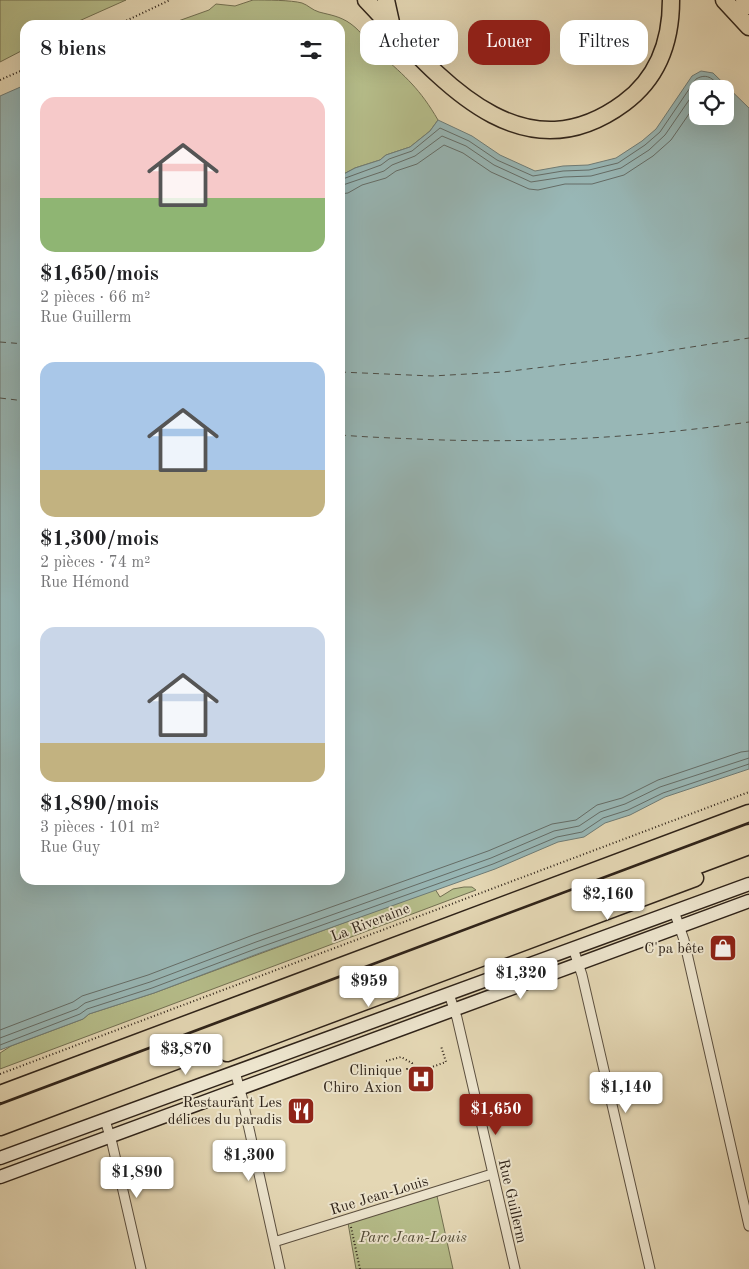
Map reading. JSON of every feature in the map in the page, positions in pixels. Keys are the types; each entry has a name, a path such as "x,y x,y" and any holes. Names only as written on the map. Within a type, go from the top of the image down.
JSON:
{"highway":[{"path":"366,0 385,20"},
{"path":"386,0 390,20"},
{"path":"429,65 446,83 475,106 496,117 518,125 540,129 559,129 580,125 606,114 624,103 639,90 664,52 669,33 671,0"},
{"path":"724,0 749,27"},
{"path":"744,0 749,6"},
{"path":"0,1094 749,813"},
{"path":"0,1114 749,833"},
{"path":"0,1127 749,846"},
{"path":"0,1139 749,858"}],"street":[{"path":"0,1158 749,884"},
{"path":"0,1177 749,902"},
{"path":"674,911 680,926 749,1226"},
{"path":"574,948 650,1269"},
{"name":"Rue Guillerm","path":"449,994 515,1269"},
{"path":"235,1072 280,1269"},
{"path":"105,1120 141,1269"},
{"name":"Rue Jean-Louis","path":"274,1242 492,1174"}],"path":[{"path":"128,20 170,0"},
{"path":"0,80 20,71"},
{"name":"La Riveraine","path":"0,1074 749,792"},
{"path":"386,1061 400,1057 412,1063 415,1073 446,1062 441,1046"},
{"path":"406,1060 408,1056"},
{"path":"408,1070 413,1068"},
{"path":"351,1226 360,1269"}],"green space":[{"path":"0,0 126,0 81,20 20,20 20,52 0,62"},
{"path":"253,0 302,3 317,11 345,20 181,20 209,10 216,4 235,6"},
{"path":"345,20 360,32 360,65 392,65 412,84 438,120 430,131 410,147 386,155 380,160 345,173"},
{"path":"472,887 476,890 0,1069 0,1053 11,1046 83,1019 89,1014 154,993 435,889 440,897 453,889"},
{"name":"Parc Jean-Louis","path":"437,1196 453,1269 356,1269 348,1223"}],"water":[{"path":"701,71 713,73 720,80 689,80 692,76"},
{"path":"689,80 689,125 734,125 734,93 749,108 749,769 665,797 630,815 605,823 584,837 558,842 495,869 154,993 89,1014 83,1019 0,1050 0,96 20,87 20,885 345,885 345,173 380,160 386,155 410,147 430,131 438,120 472,136 500,155 535,171 563,166 588,165 616,158 656,129"}],"ferry route":[{"path":"345,372 432,376 503,372 634,356 749,338"},
{"path":"0,342 20,344"},
{"path":"0,398 20,400"},
{"path":"345,435 499,441 541,440 624,436 749,422"}],"place":[{"name":"C'pa bête","path":"723,948"},
{"name":"Clinique Chiro Axion","path":"421,1079"},
{"name":"Restaurant Les délices du paradis","path":"301,1111"}]}
